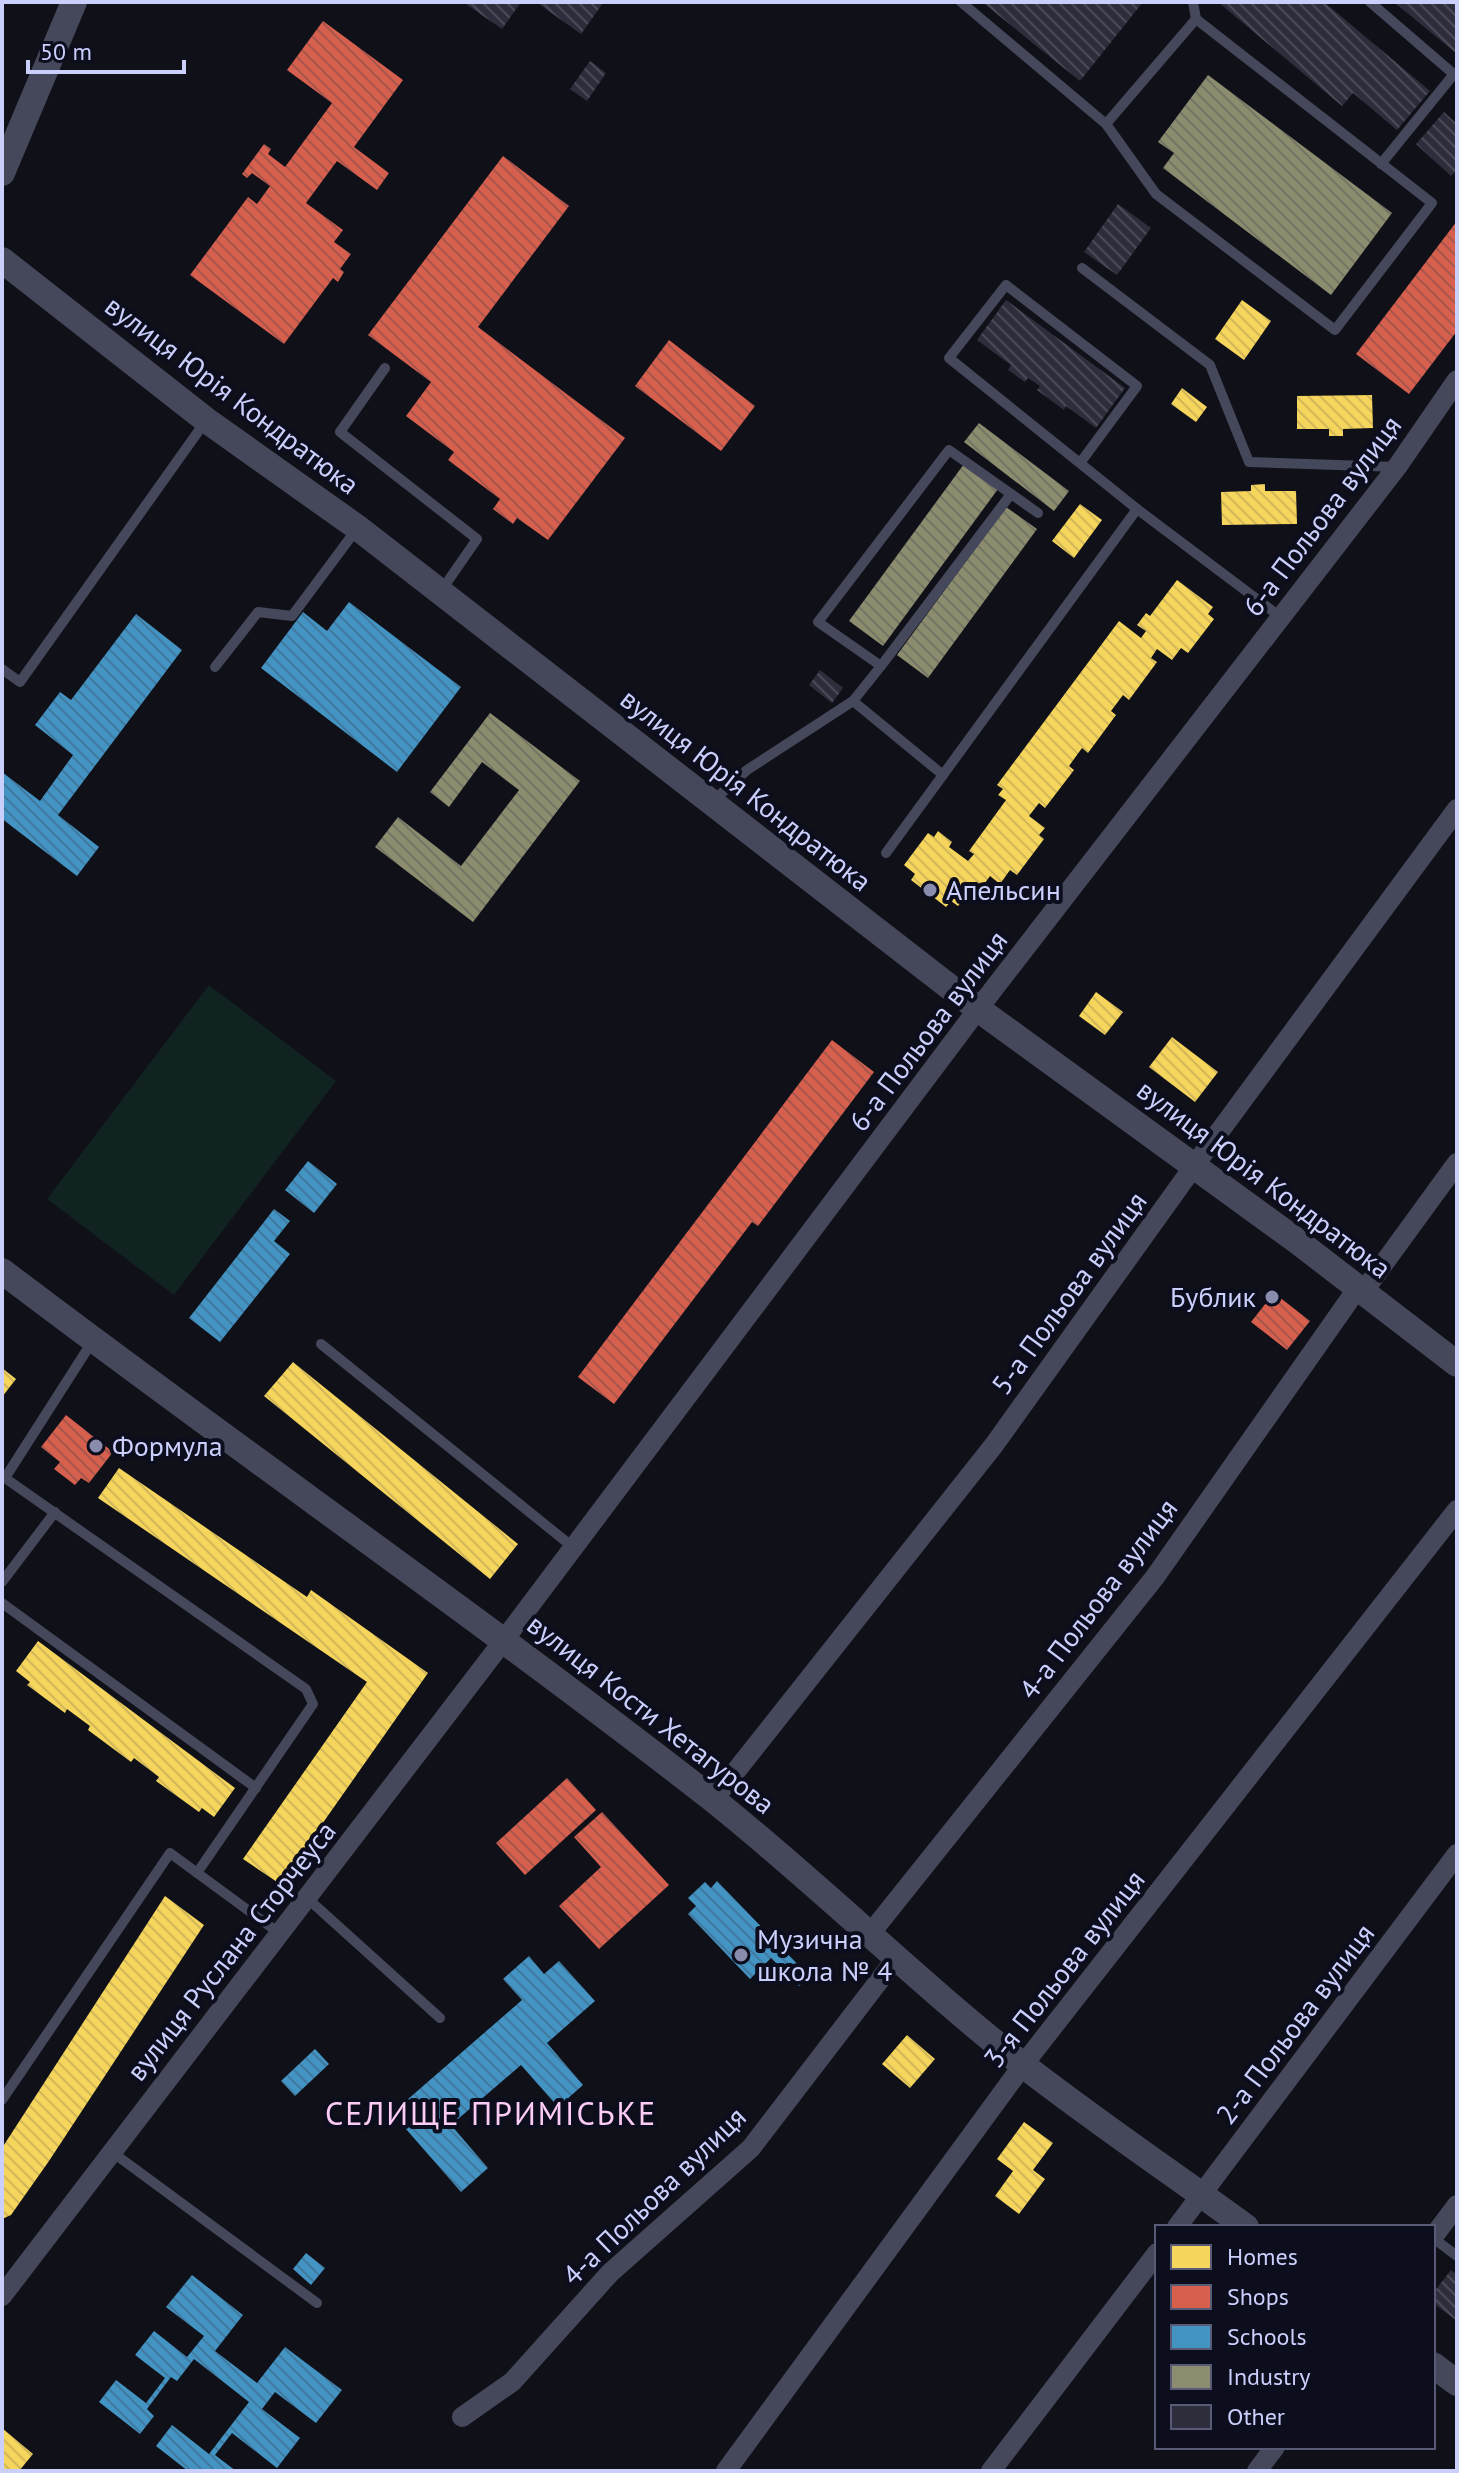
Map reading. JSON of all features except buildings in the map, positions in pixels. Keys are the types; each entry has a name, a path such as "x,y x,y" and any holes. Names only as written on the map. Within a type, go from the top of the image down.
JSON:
{"street":[{"path":"2,173 74,2"},
{"name":"вулиця Юрія Кондратюка","path":"2,260 206,420 358,528 978,1009 1194,1166 1457,1364"},
{"name":"6-а Польова вулиця","path":"504,1640 978,1009 1397,467 1457,380"},
{"name":"5-а Польова вулиця","path":"713,1800 994,1445 1194,1166 1457,809"},
{"name":"4-а Польова вулиця","path":"870,1934 1155,1577 1360,1290 1457,1163"},
{"name":"вулиця Кости Хетагурова","path":"2,1271 504,1640 713,1800 870,1934 895,1960 1023,2065 1243,2225"},
{"name":"3-я Польова вулиця","path":"726,2471 1023,2065 1457,1510"},
{"name":"вулиця Руслана Сторчеуса","path":"2,2296 504,1640"},
{"name":"2-а Польова вулиця","path":"1178,2225 1457,1854"},
{"name":"4-а Польова вулиця","path":"462,2417 512,2382 610,2273 751,2148 895,1960"},
{"path":"1435,2235 1457,2205"},
{"path":"991,2471 1155,2256"},
{"path":"1435,2366 1457,2383"},
{"path":"1257,2471 1274,2449"}],"lane":[{"path":"961,2 1106,124 1156,194 1335,330 1432,203 1196,19 1193,2"},
{"path":"1370,2 1455,76 1381,164"},
{"path":"1106,124 1196,19"},
{"path":"1082,268 1210,365 1249,462 1397,467"},
{"path":"1080,463 1137,386 1006,285 949,358 1137,509 1282,618"},
{"path":"385,368 340,432 477,539 440,592"},
{"path":"2,669 20,682 206,420"},
{"path":"881,666 818,622 949,450 1038,513"},
{"path":"711,804 747,770 853,701 1011,494"},
{"path":"886,853 1137,509"},
{"path":"215,667 258,612 292,616 358,528"},
{"path":"853,701 943,775"},
{"path":"93,1340 5,1478 306,1689 313,1704 197,1873"},
{"path":"321,1344 574,1548"},
{"path":"2,1582 55,1512"},
{"path":"2,1603 256,1788"},
{"path":"2,2100 170,1853 279,1933"},
{"path":"307,1898 440,2018"},
{"path":"112,2152 317,2303"},
{"path":"1435,2240 1457,2256"}],"green space":[{"path":"209,985 336,1081 174,1295 47,1199"}],"place":[{"name":"Апельсин","path":"930,890"},
{"name":"Бублик","path":"1272,1297"},
{"name":"Формула","path":"96,1446"},
{"name":"Музична школа № 4","path":"741,1955"}],"district":[{"name":"СЕЛИЩЕ ПРИМІСЬКЕ","path":"491,2114"}]}
